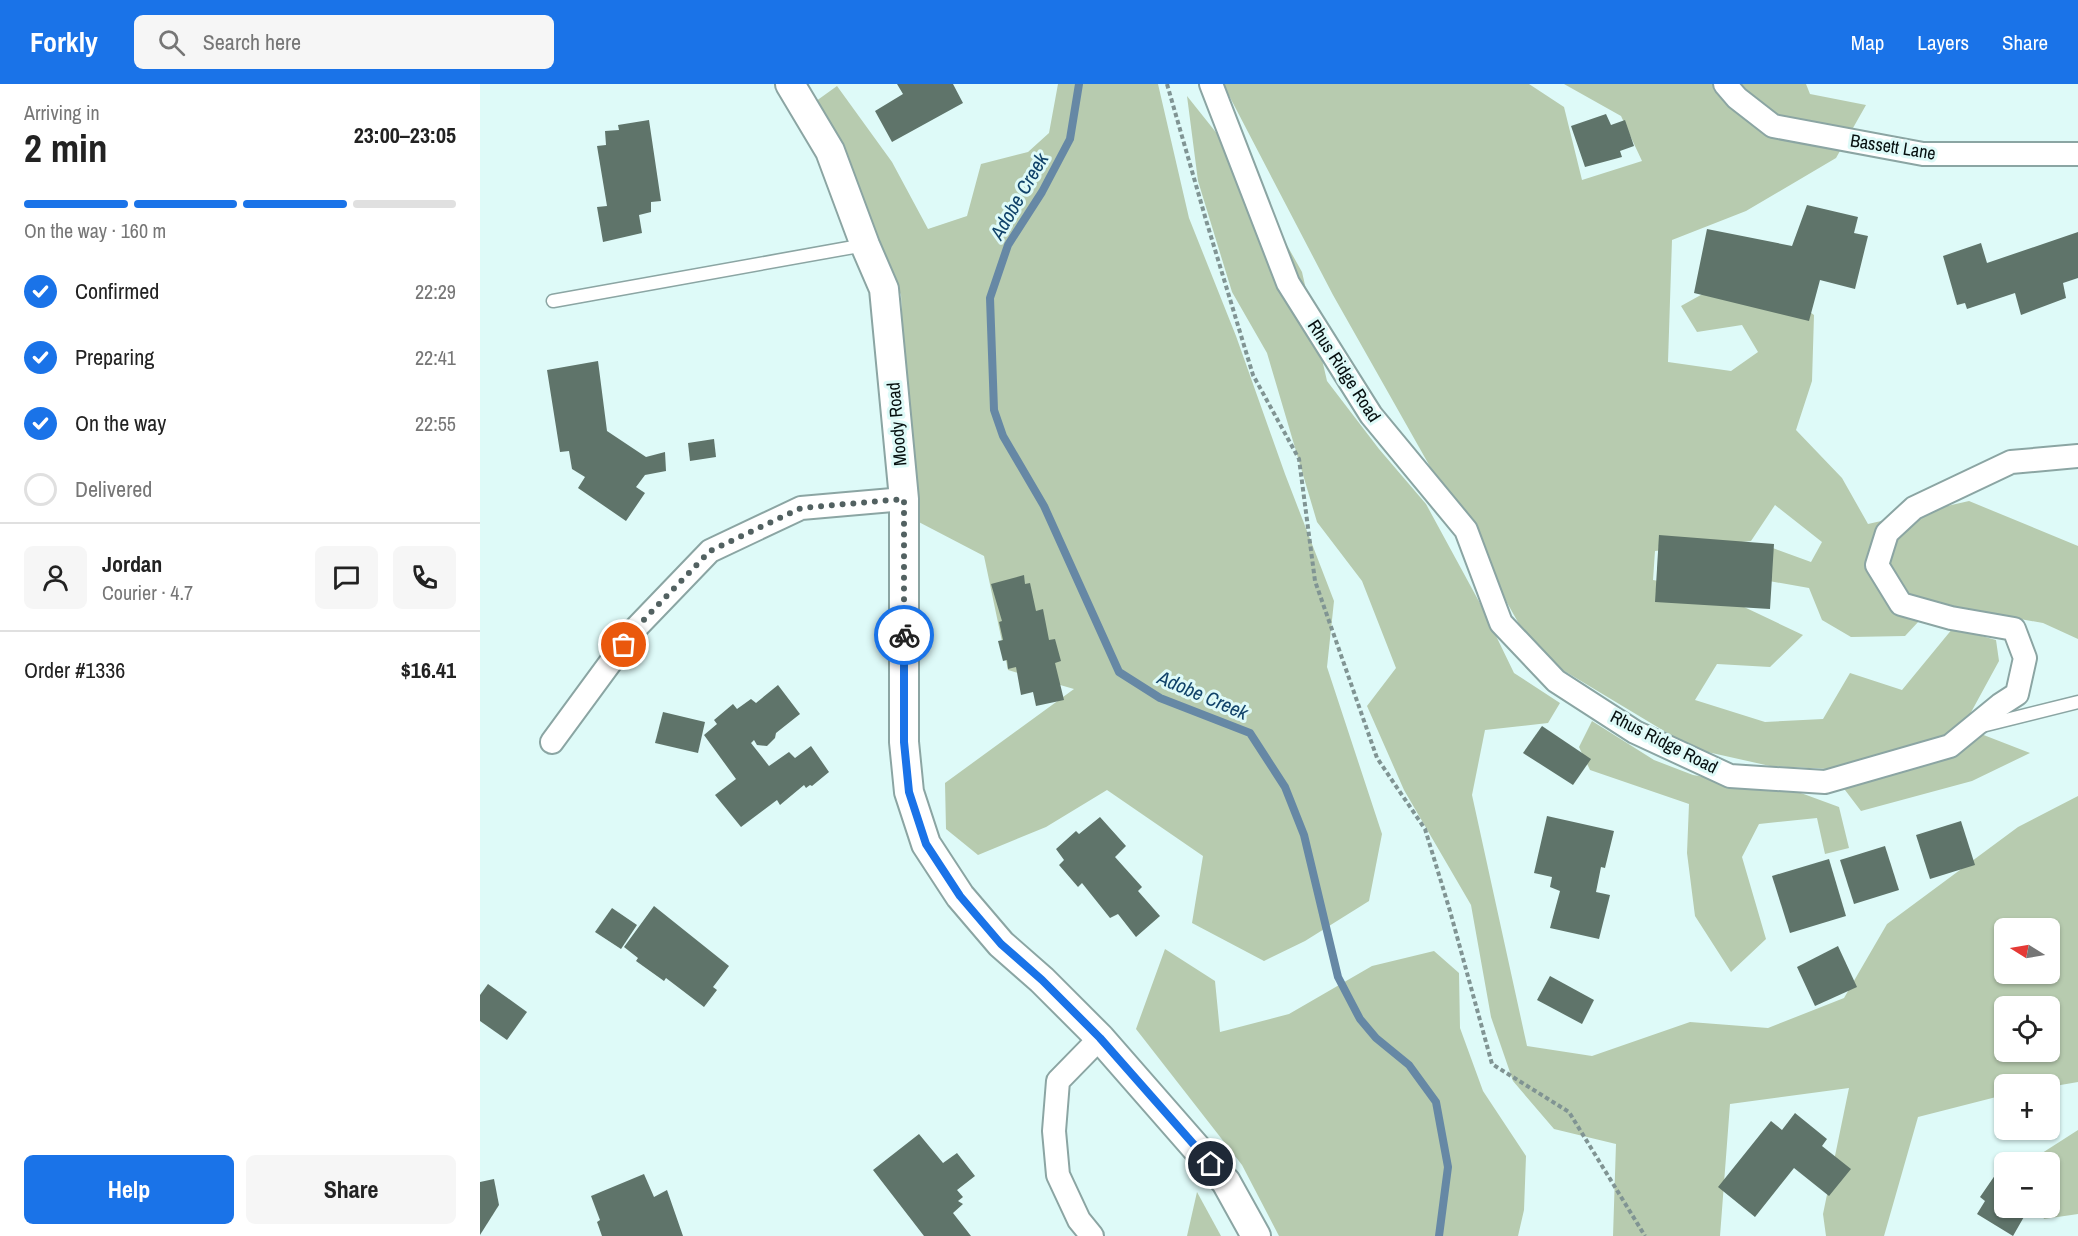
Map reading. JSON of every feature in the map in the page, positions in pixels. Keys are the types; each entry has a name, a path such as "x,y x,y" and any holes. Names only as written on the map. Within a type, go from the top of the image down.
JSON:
{"street":[{"name":"Moody Road","path":"790,84 830,151 884,289 904,499 904,742 909,792 926,844 960,896 1001,944 1042,980 1100,1038 1226,1182 1256,1236"},
{"name":"Rhus Ridge Road","path":"1211,84 1288,283 1371,416 1466,530 1501,623 1556,681 1635,732 1730,776 1825,782 1950,746 2017,693 2025,658 2014,629 1951,618 1901,604 1877,565 1887,533 1914,508 2011,462 2078,456"},
{"name":"Bassett Lane","path":"1725,84 1737,98 1773,126 1923,154 2078,154"},
{"path":"552,741 635,629 710,551 801,508 904,499"},
{"path":"1092,1236 1079,1220 1058,1175 1054,1131 1058,1081 1100,1038"}],"lane":[{"path":"553,302 865,245"},
{"path":"1969,730 2078,702"}],"path":[{"path":"1167,84 1253,375 1299,459 1315,581 1377,758 1425,830 1492,1064 1569,1112 1644,1236"}],"green space":[{"path":"1058,84 1158,84 1189,218 1236,336 1285,474 1334,601 1327,667 1382,834 1369,901 1305,941 1264,961 1192,923 1203,856 1107,790 1046,827 978,855 946,829 945,783 1074,689 1008,670 984,556 913,519 901,295 812,104 837,86 892,162 928,229 967,216 981,164 1028,152 1049,133"},
{"path":"1223,84 1529,84 1564,107 1582,180 1642,161 1621,116 1564,84 1806,84 1810,94 1866,105 1836,158 1746,211 1672,240 1668,362 1731,371 1758,352 1742,325 1697,332 1681,306 1726,281 1779,290 1814,315 1812,381 1796,430 1842,478 1868,524 1969,501 2078,546 2078,639 2043,623 1935,604 1905,636 1851,637 1822,620 1809,588 1758,579 1770,547 1811,562 1822,542 1775,505 1751,541 1655,551 1653,580 1706,589 1803,635 1770,667 1717,664 1695,700 1765,722 1823,719 1850,673 1902,690 1953,628 1996,640 1999,661 1963,727 2030,753 1972,781 1861,811 1829,769 1770,766 1694,749 1536,654 1333,295"},
{"path":"1187,96 1242,165 1302,272 1327,381 1379,449 1426,504 1482,607 1514,673 1560,703 1548,723 1485,730 1472,795 1527,1046 1592,1056 1690,1022 1768,1028 1844,998 1887,924 2018,827 2078,796 2078,1082 2060,1085 2060,1074 1994,1074 1994,1098 1918,1117 1884,1236 1826,1236 1823,1214 1849,1088 1730,1104 1720,1236 1613,1236 1616,1144 1554,1129 1513,1081 1491,1017 1471,905 1404,790 1367,706 1396,668 1362,581 1317,522 1267,353 1232,292 1198,181"},
{"path":"1592,721 1654,760 1693,775 1790,789 1839,807 1849,848 1825,854 1817,818 1759,824 1742,857 1766,939 1731,972 1695,916 1687,853 1689,804 1590,770 1579,747"},
{"path":"1165,949 1215,981 1220,1032 1289,1014 1372,966 1434,951 1459,973 1460,1028 1483,1091 1526,1156 1524,1210 1518,1236 1279,1236 1242,1165 1136,1029"},
{"path":"2078,1130 2078,1214 2060,1217 2060,1152 2044,1152"},
{"path":"1197,1192 1221,1236 1187,1236"}],"building":[{"path":"897,84 953,84 963,103 892,142 875,111 903,94"},
{"path":"1606,114 1611,125 1625,120 1634,146 1620,151 1622,157 1585,167 1571,126"},
{"path":"649,120 661,201 651,202 651,212 639,215 642,233 603,242 597,207 607,206 597,146 606,145 605,131 619,130 618,125"},
{"path":"1807,205 1858,217 1854,233 1868,236 1855,289 1820,280 1809,321 1694,293 1707,229 1792,246"},
{"path":"2078,232 2078,278 2063,283 2066,298 2021,315 2015,293 1967,309 1965,303 1957,305 1943,256 1981,243 1987,263"},
{"path":"598,361 607,431 646,457 665,452 666,471 645,475 636,487 645,493 626,521 578,488 585,477 572,469 569,451 560,452 547,370"},
{"path":"714,439 716,457 690,461 688,443"},
{"path":"1659,535 1774,544 1770,609 1655,602"},
{"path":"1024,575 1025,584 1030,583 1036,611 1043,609 1049,640 1055,639 1061,661 1055,663 1064,700 1036,706 1033,692 1021,695 1016,667 1008,669 1007,660 1003,661 998,641 1003,640 999,622 1002,621 991,584"},
{"path":"778,685 800,714 776,733 775,738 767,746 757,745 754,740 751,743 769,766 789,752 795,758 811,746 829,772 812,786 806,788 804,785 780,805 777,800 741,827 715,795 736,779 704,735 717,724 714,720 733,704 737,709 751,699 756,703"},
{"path":"663,712 705,722 698,753 655,743"},
{"path":"1542,726 1591,759 1573,785 1523,753"},
{"path":"1547,816 1614,831 1605,868 1601,867 1596,892 1610,895 1599,939 1550,928 1560,891 1550,887 1552,877 1534,873"},
{"path":"1100,817 1126,846 1115,857 1142,887 1138,891 1160,916 1136,937 1118,914 1110,918 1082,883 1078,887 1059,865 1064,860 1056,849 1076,831 1079,834"},
{"path":"1961,821 1975,865 1930,879 1916,835"},
{"path":"1885,846 1899,890 1854,904 1840,860"},
{"path":"1829,859 1846,916 1790,933 1772,876"},
{"path":"654,906 729,966 713,987 717,990 704,1007 666,978 664,981 636,961 638,958 624,947"},
{"path":"612,908 637,925 621,949 595,932"},
{"path":"1838,946 1857,987 1815,1006 1797,967"},
{"path":"1550,976 1594,1000 1582,1024 1537,1000"},
{"path":"488,984 527,1012 507,1040 480,1021 480,995"},
{"path":"1795,1113 1827,1139 1822,1146 1851,1169 1829,1196 1794,1168 1755,1217 1718,1187 1771,1121 1782,1130"},
{"path":"919,1134 943,1163 957,1153 975,1176 957,1190 963,1197 958,1201 963,1204 953,1213 971,1236 924,1236 873,1170"},
{"path":"644,1174 654,1197 667,1190 683,1236 602,1236 597,1222 600,1220 591,1196"},
{"path":"1994,1177 1994,1218 2023,1218 2013,1236 1977,1214 1985,1201 1980,1197"},
{"path":"494,1179 499,1205 480,1235 480,1182"}],"waterway":[{"name":"Adobe Creek","path":"1079,84 1070,139 1042,192 1008,245 990,298 994,410 1003,436 1044,506 1119,672 1160,698 1250,733 1285,787 1304,835 1338,977 1360,1019 1376,1038 1409,1065 1436,1102 1448,1167 1439,1236"}],"way so far":[{"path":"624,645 635,629 710,551 801,508 904,499 904,635"}],"route":[{"path":"904,635 904,742 909,792 926,844 960,896 1001,944 1042,980 1100,1038 1211,1164"}]}
